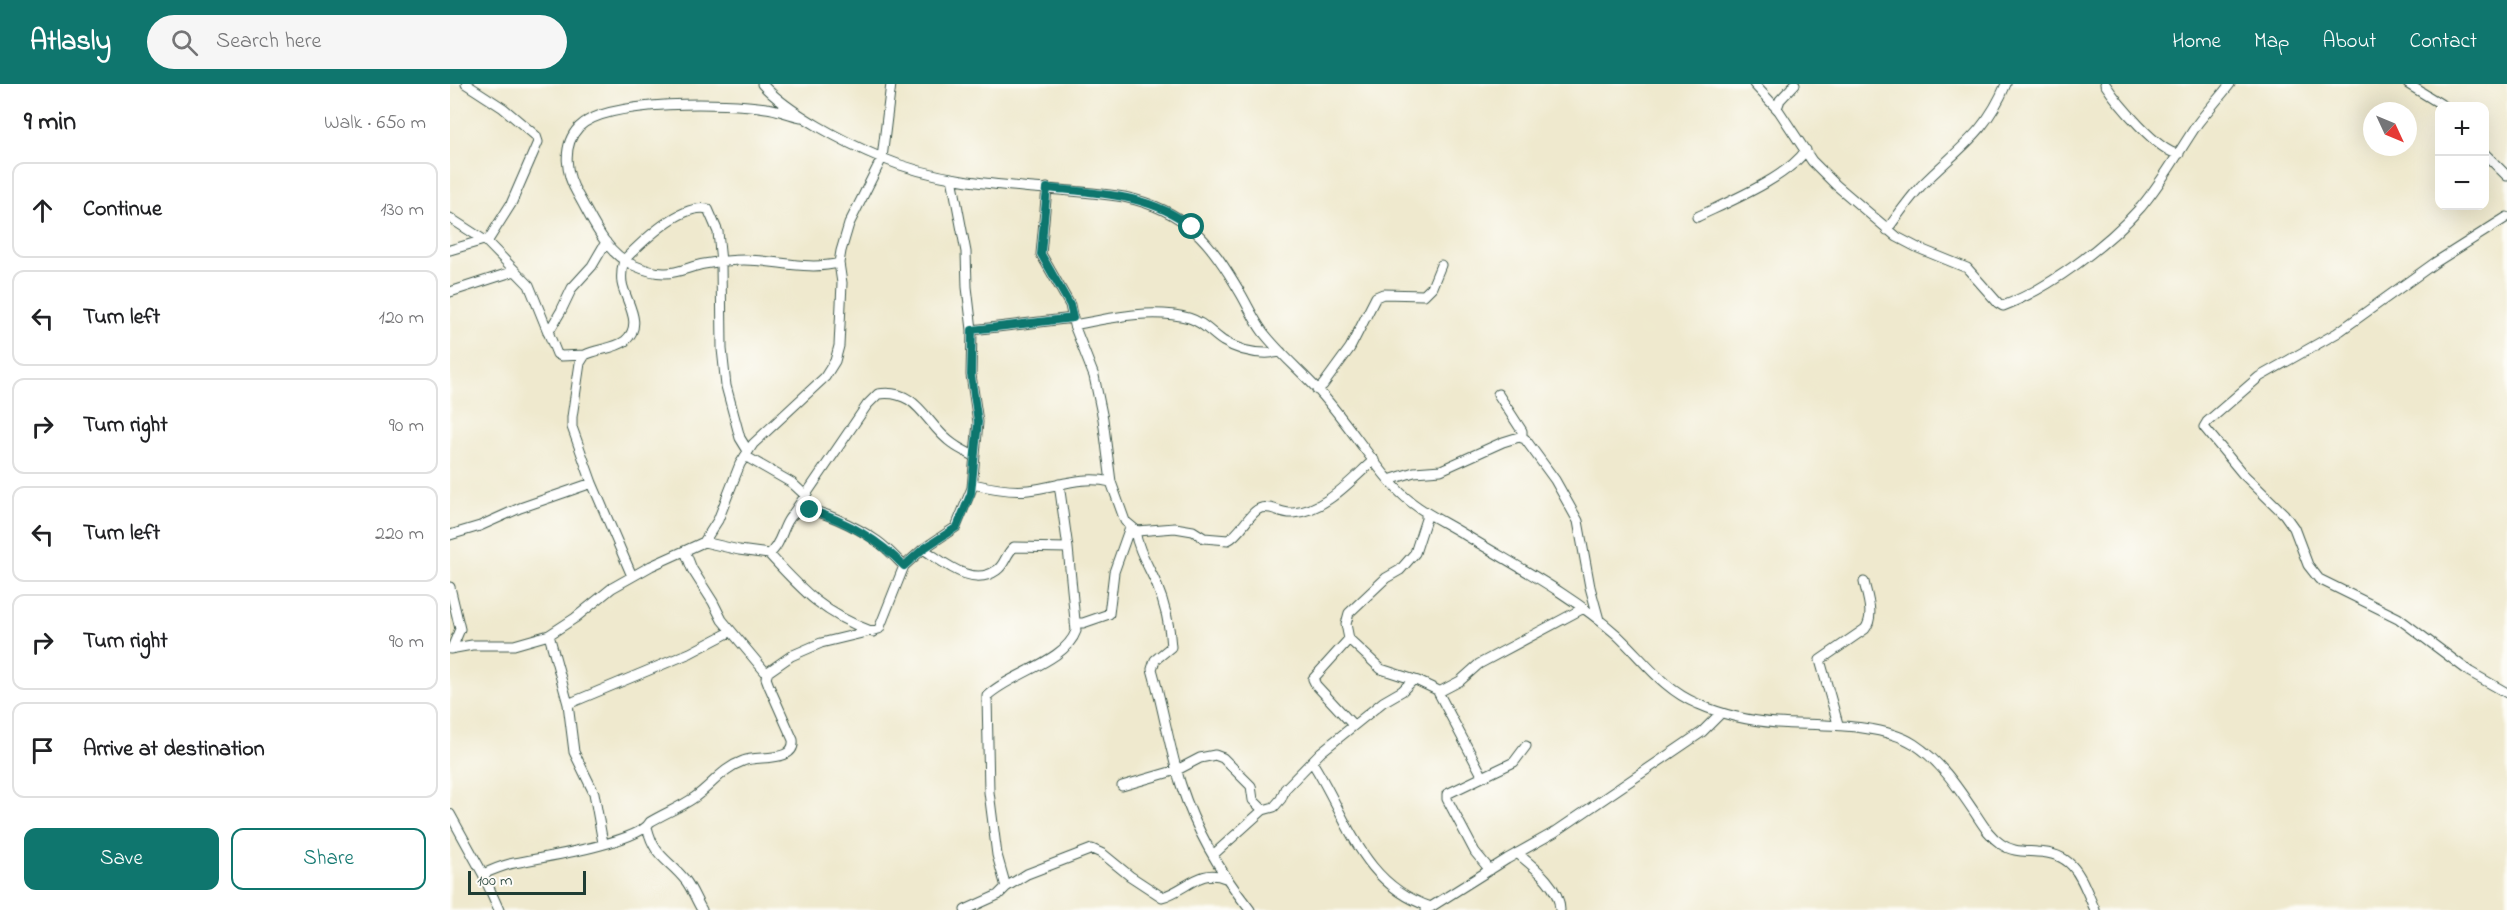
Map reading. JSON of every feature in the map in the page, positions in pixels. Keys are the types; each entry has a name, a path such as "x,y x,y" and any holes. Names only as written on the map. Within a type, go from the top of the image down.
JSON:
{"street":[{"path":"450,250 486,241 511,204 538,142 536,136 503,108 466,84"},
{"path":"762,84 780,100 807,117 882,158 921,172 952,178 1136,199 1162,208 1181,218 1212,247 1256,321 1281,352 1317,390 1402,495 1426,513 1599,620 1619,636 1669,687 1689,700 1720,714 1780,723 1838,724 1893,735 1913,743 1943,767 1987,832 1998,842 2015,850 2052,852 2069,862 2080,877 2094,910"},
{"path":"705,542 746,454 763,434 825,377 835,361 840,336 842,284 839,264 849,224 882,158 891,84"},
{"path":"1754,84 1776,108 1812,160 1836,185 1887,230 1918,249 1965,267 2003,306 2038,288 2105,240 2141,207 2200,121 2230,84"},
{"path":"1776,108 1780,100 1796,84"},
{"path":"1887,230 1923,185 1983,127 1998,103 2006,84"},
{"path":"2105,84 2125,112 2175,154 2179,154"},
{"path":"2408,84 2437,102"},
{"path":"807,117 766,108 666,104 644,106 593,118 579,128 570,143 566,166 573,188 606,242 624,260 638,267 666,273 721,262 765,261 817,268 839,264"},
{"path":"1697,217 1742,196 1795,163 1806,150"},
{"path":"2487,156 2507,176"},
{"path":"767,674 778,664 815,645 879,629 904,566 923,549 957,527 973,484 978,422 971,375 972,330 966,252 952,178"},
{"path":"1047,188 1041,254 1070,305 1099,398 1110,482 1125,521 1133,529 1140,552 1158,589 1169,628 1171,647 1155,660 1152,669 1178,770 1188,803 1213,855 1225,878 1250,910"},
{"path":"450,218 486,241 530,285 555,351 559,356 585,355 622,343 631,332 634,323 633,314 622,282 624,260 677,215 703,207 708,208 714,220 721,262 723,370 740,438 746,454 792,483 806,496"},
{"path":"2507,217 2436,262 2337,333 2259,377 2204,427 2242,473 2284,514 2294,528 2307,565 2319,579 2398,618 2470,672 2507,693"},
{"path":"548,333 572,288 592,266 606,242"},
{"path":"1317,390 1350,348 1376,297 1383,294 1424,295 1429,293 1441,265"},
{"path":"450,292 515,271"},
{"path":"972,330 1125,316 1188,318 1211,330 1224,341 1249,352 1264,354 1281,352"},
{"path":"585,355 580,363 572,417 574,434 592,483 632,576"},
{"path":"769,554 780,542 792,515 867,405 878,394 909,398 953,444 974,456"},
{"path":"1498,394 1522,431 1522,437 1542,460 1578,521 1590,587 1599,620"},
{"path":"1389,480 1414,472 1441,470 1503,442 1522,437"},
{"path":"1133,529 1175,528 1211,539 1228,540 1239,532 1258,509 1263,507 1284,513 1295,513 1314,508 1325,502 1374,460"},
{"path":"973,484 1026,490 1092,479 1110,482"},
{"path":"450,535 480,526 520,508 592,483"},
{"path":"1006,887 997,855 989,792 987,696 1018,674 1062,651 1073,639 1075,622 1059,484"},
{"path":"792,515 799,510 808,509 854,527 875,540 904,566"},
{"path":"1426,513 1415,554 1400,570 1386,578 1349,613 1346,624 1349,639 1377,667 1430,686 1439,692 1483,777"},
{"path":"1075,622 1083,623 1109,614 1114,572 1133,529"},
{"path":"451,648 472,645 514,645 549,635 575,618 612,588 632,576 705,542 769,554 830,612 849,623 873,632"},
{"path":"923,549 961,572 978,578 998,570 1014,547 1068,549"},
{"path":"483,874 513,863 559,856 621,839 647,827 650,822 694,798 734,764 756,757 777,757 792,749 793,740 769,686 767,674 730,632 692,569 685,551"},
{"path":"1838,724 1820,660 1865,629 1870,623 1871,616 1863,582"},
{"path":"450,587 462,635 472,645"},
{"path":"1439,692 1460,681 1476,666 1582,609"},
{"path":"451,648 460,629"},
{"path":"568,704 680,657 730,632"},
{"path":"549,635 568,704 574,752 594,793 603,843"},
{"path":"1349,639 1313,680 1353,725"},
{"path":"1213,855 1263,810 1274,807 1281,799 1285,789 1353,725 1387,699 1402,691 1413,680"},
{"path":"1312,762 1352,836 1380,877 1414,902 1429,908 1555,831 1702,732 1720,714"},
{"path":"1490,870 1475,852 1447,797 1456,788 1514,762 1526,746"},
{"path":"1122,786 1178,770 1207,755 1215,755 1223,758 1251,786 1253,800 1263,810"},
{"path":"450,814 483,874 499,910"},
{"path":"647,827 651,841 660,857 685,879 702,910"},
{"path":"966,910 998,896 1006,887 1027,874 1092,849 1103,854 1130,876 1162,897 1205,874 1215,873 1225,878"},
{"path":"1517,853 1554,890 1560,903 1560,910"}],"route":[{"path":"810,510 854,527 890,551 904,566 923,549 957,527 971,493 977,430 971,375 972,330 1073,318 1070,305 1041,254 1047,188 1136,199 1175,214 1192,227"}]}
